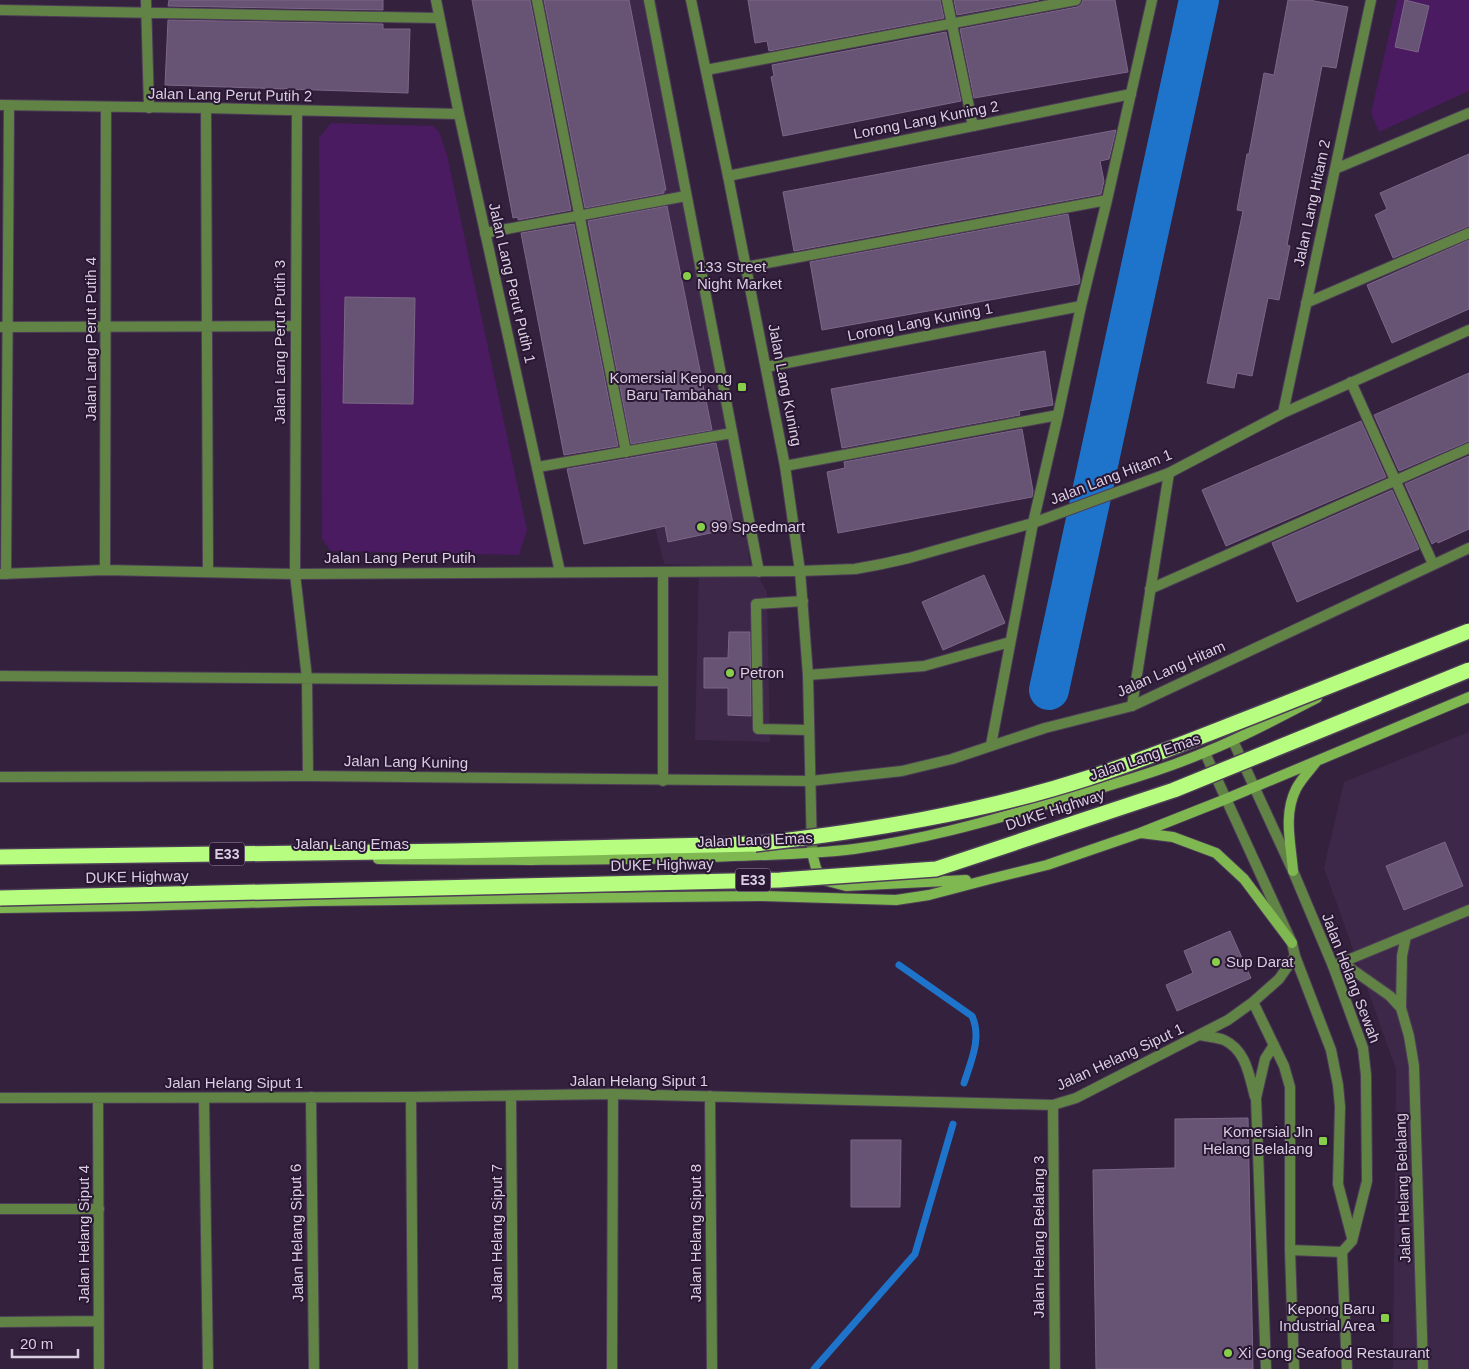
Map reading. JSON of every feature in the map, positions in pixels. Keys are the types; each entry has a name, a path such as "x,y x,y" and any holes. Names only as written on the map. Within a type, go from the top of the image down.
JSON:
{"highway":[{"name":"DUKE Highway","path":"0,857 455,851 755,844 837,834 1002,803 1088,778 1172,748 1469,630"},
{"name":"DUKE Highway","path":"0,898 780,880 936,869 1174,790 1469,670"}],"main road":[{"name":"Jalan Lang Emas","path":"0,857 596,860 812,853 895,843 945,833 1097,790 1205,753 1233,741 1338,687 1469,630"},
{"path":"0,908 311,901 740,896 896,900 929,895 1047,866 1140,833 1226,799 1469,696"},
{"path":"1293,871 1289,822 1290,803 1297,788 1318,760"},
{"path":"1140,833 1174,837 1216,853 1244,879 1292,943"},
{"path":"812,853 816,868 823,880 846,886 990,879"}],"street":[{"path":"146,0 149,108"},
{"name":"Jalan Lang Perut Putih 1","path":"436,0 459,114 560,572"},
{"path":"537,0 626,452"},
{"path":"649,0 759,572"},
{"name":"Jalan Lang Kuning","path":"691,0 785,466 800,571 808,675 812,853"},
{"path":"947,0 973,126"},
{"path":"706,70 1076,0"},
{"path":"991,745 1033,523 1080,306 1107,200 1152,0"},
{"name":"Jalan Lang Hitam 2","path":"1283,412 1371,0"},
{"path":"0,10 439,18"},
{"name":"Lorong Lang Kuning 2","path":"728,176 1131,94"},
{"path":"3,574 5,105"},
{"name":"Jalan Lang Perut Putih 2","path":"5,105 459,114"},
{"name":"Jalan Lang Perut Putih 4","path":"105,570 106,108"},
{"path":"206,108 208,572"},
{"name":"Jalan Lang Perut Putih 3","path":"297,111 295,574 307,678 308,776"},
{"path":"1335,169 1469,113"},
{"path":"485,232 686,196"},
{"path":"746,267 1107,200"},
{"path":"1306,303 1469,233"},
{"name":"Lorong Lang Kuning 1","path":"766,367 1080,306"},
{"path":"3,326 295,326"},
{"name":"Jalan Lang Hitam 1","path":"800,571 855,569 882,564 1033,523 1169,473 1283,412 1469,330"},
{"path":"1351,382 1433,564"},
{"path":"785,466 1058,414"},
{"path":"538,467 732,434"},
{"path":"1150,589 1469,448"},
{"path":"1132,706 1169,473"},
{"name":"Jalan Lang Hitam","path":"811,781 902,771 926,766 1045,728 1132,706 1469,548"},
{"name":"Jalan Lang Perut Putih","path":"3,574 105,570 295,574 800,571"},
{"path":"663,572 664,780"},
{"path":"803,601 756,604 758,729 809,730"},
{"path":"808,675 924,666 1010,642"},
{"path":"0,676 663,681"},
{"name":"Jalan Helang Sewah","path":"1233,741 1338,964 1363,1048 1366,1075 1367,1181 1352,1241 1342,1252"},
{"path":"1205,753 1292,943 1295,956 1331,1050 1338,1084 1340,1107 1338,1184 1352,1241"},
{"name":"Jalan Lang Kuning","path":"0,777 308,776 811,781"},
{"path":"1338,964 1469,910"},
{"name":"Jalan Helang Belalang","path":"1406,936 1402,956 1401,1008 1410,1036 1414,1066 1423,1369"},
{"name":"Jalan Helang Siput 1","path":"0,1098 511,1097 613,1094 1053,1104 1076,1098 1228,1020 1253,1002 1279,979 1295,956"},
{"name":"Jalan Helang Belalang","path":"1338,964 1390,996 1401,1008"},
{"path":"1253,1002 1284,1066 1290,1087 1290,1250 1294,1369"},
{"path":"1200,1036 1222,1039 1234,1046 1243,1056 1256,1098 1266,1369"},
{"path":"1256,1098 1265,1059 1274,1045"},
{"path":"612,1369 613,1094"},
{"name":"Jalan Helang Siput 8","path":"710,1096 712,1369"},
{"name":"Jalan Helang Siput 6","path":"311,1097 314,1369"},
{"path":"411,1097 414,1369"},
{"name":"Jalan Helang Siput 7","path":"511,1097 513,1369"},
{"path":"204,1098 208,1369"},
{"name":"Jalan Helang Siput 4","path":"98,1099 99,1369"},
{"name":"Jalan Helang Belalang 3","path":"1053,1104 1055,1369"},
{"path":"0,1209 99,1209"},
{"path":"1290,1250 1342,1252 1347,1369"},
{"path":"0,1322 99,1321"}],"shaded area":[{"path":"542,0 656,0 759,552 748,554 750,563 767,592 770,742 695,740 699,565 664,564 639,462 630,444"},
{"path":"1397,0 1406,0 1469,0 1469,91 1379,132 1371,113","holes":["1406,0 1428,6 1418,52 1395,47"]},
{"path":"331,123 433,126 439,132 447,155 527,530 519,555 331,551 322,539 319,138"},
{"path":"1469,732 1469,1369 1393,1369 1396,1069 1324,868 1344,782"}],"building":[{"path":"169,0 383,0 383,10 168,6"},
{"path":"472,0 530,0 571,210 518,220 518,217 513,218"},
{"path":"544,0 629,0 666,190 664,190 664,193 585,208"},
{"path":"748,0 940,0 944,18 769,51 767,41 755,43"},
{"path":"954,0 1039,0 957,15"},
{"path":"1083,0 1115,0 1128,72 974,98 960,29 1077,7 1081,5"},
{"path":"1288,0 1309,0 1348,7 1336,68 1322,66 1287,245 1290,246 1279,300 1268,298 1252,376 1237,373 1234,388 1207,383 1243,211 1237,210 1264,73 1274,75"},
{"path":"1405,0 1429,6 1418,52 1395,47"},
{"path":"168,20 383,24 383,29 410,29 408,93 165,85"},
{"path":"946,32 961,101 783,136 771,77 774,76 772,65"},
{"path":"1116,130 1109,159 1100,161 1104,181 1101,194 794,251 783,192"},
{"path":"1469,154 1469,226 1393,258 1375,215 1387,209 1380,193"},
{"path":"667,206 712,430 631,444 588,221"},
{"path":"1068,214 1080,280 1079,284 822,330 810,262"},
{"path":"574,224 618,446 564,455 521,233"},
{"path":"1469,240 1469,309 1392,343 1367,285"},
{"path":"345,297 415,298 413,404 343,403"},
{"path":"1045,351 1053,405 1019,411 1020,415 842,448 831,389"},
{"path":"1469,373 1469,441 1399,471 1374,415"},
{"path":"1361,421 1386,477 1226,546 1202,490"},
{"path":"1022,429 1033,491 1032,497 838,533 827,472 845,468 844,462"},
{"path":"716,443 734,528 668,542 665,526 584,544 567,469"},
{"path":"1469,456 1469,529 1432,544 1405,484"},
{"path":"1392,490 1419,549 1297,602 1272,543"},
{"path":"984,575 1005,623 943,650 922,602"},
{"name":"Petron","path":"729,632 750,632 751,716 728,715 728,688 704,688 704,658 728,658"},
{"path":"1445,842 1463,886 1404,910 1386,866"},
{"name":"Sup Darat","path":"1230,931 1251,978 1177,1011 1166,985 1193,973 1184,951"},
{"path":"1248,1118 1253,1369 1096,1369 1093,1170 1175,1168 1175,1119"},
{"path":"851,1140 901,1140 900,1207 851,1207"}],"waterway":[{"path":"1049,690 1199,0"},
{"path":"899,965 972,1016 975,1024 976,1041 964,1083"},
{"path":"814,1369 915,1254 953,1124"}],"place":[{"name":"133 Street Night Market","path":"687,276"},
{"name":"Komersial Kepong Baru Tambahan","path":"742,387"},
{"name":"99 Speedmart","path":"701,527"},
{"name":"Petron","path":"730,673"},
{"name":"Sup Darat","path":"1216,962"},
{"name":"Komersial Jln Helang Belalang","path":"1323,1141"},
{"name":"Kepong Baru Industrial Area","path":"1385,1318"},
{"name":"Xi Gong Seafood Restaurant","path":"1228,1353"}]}
